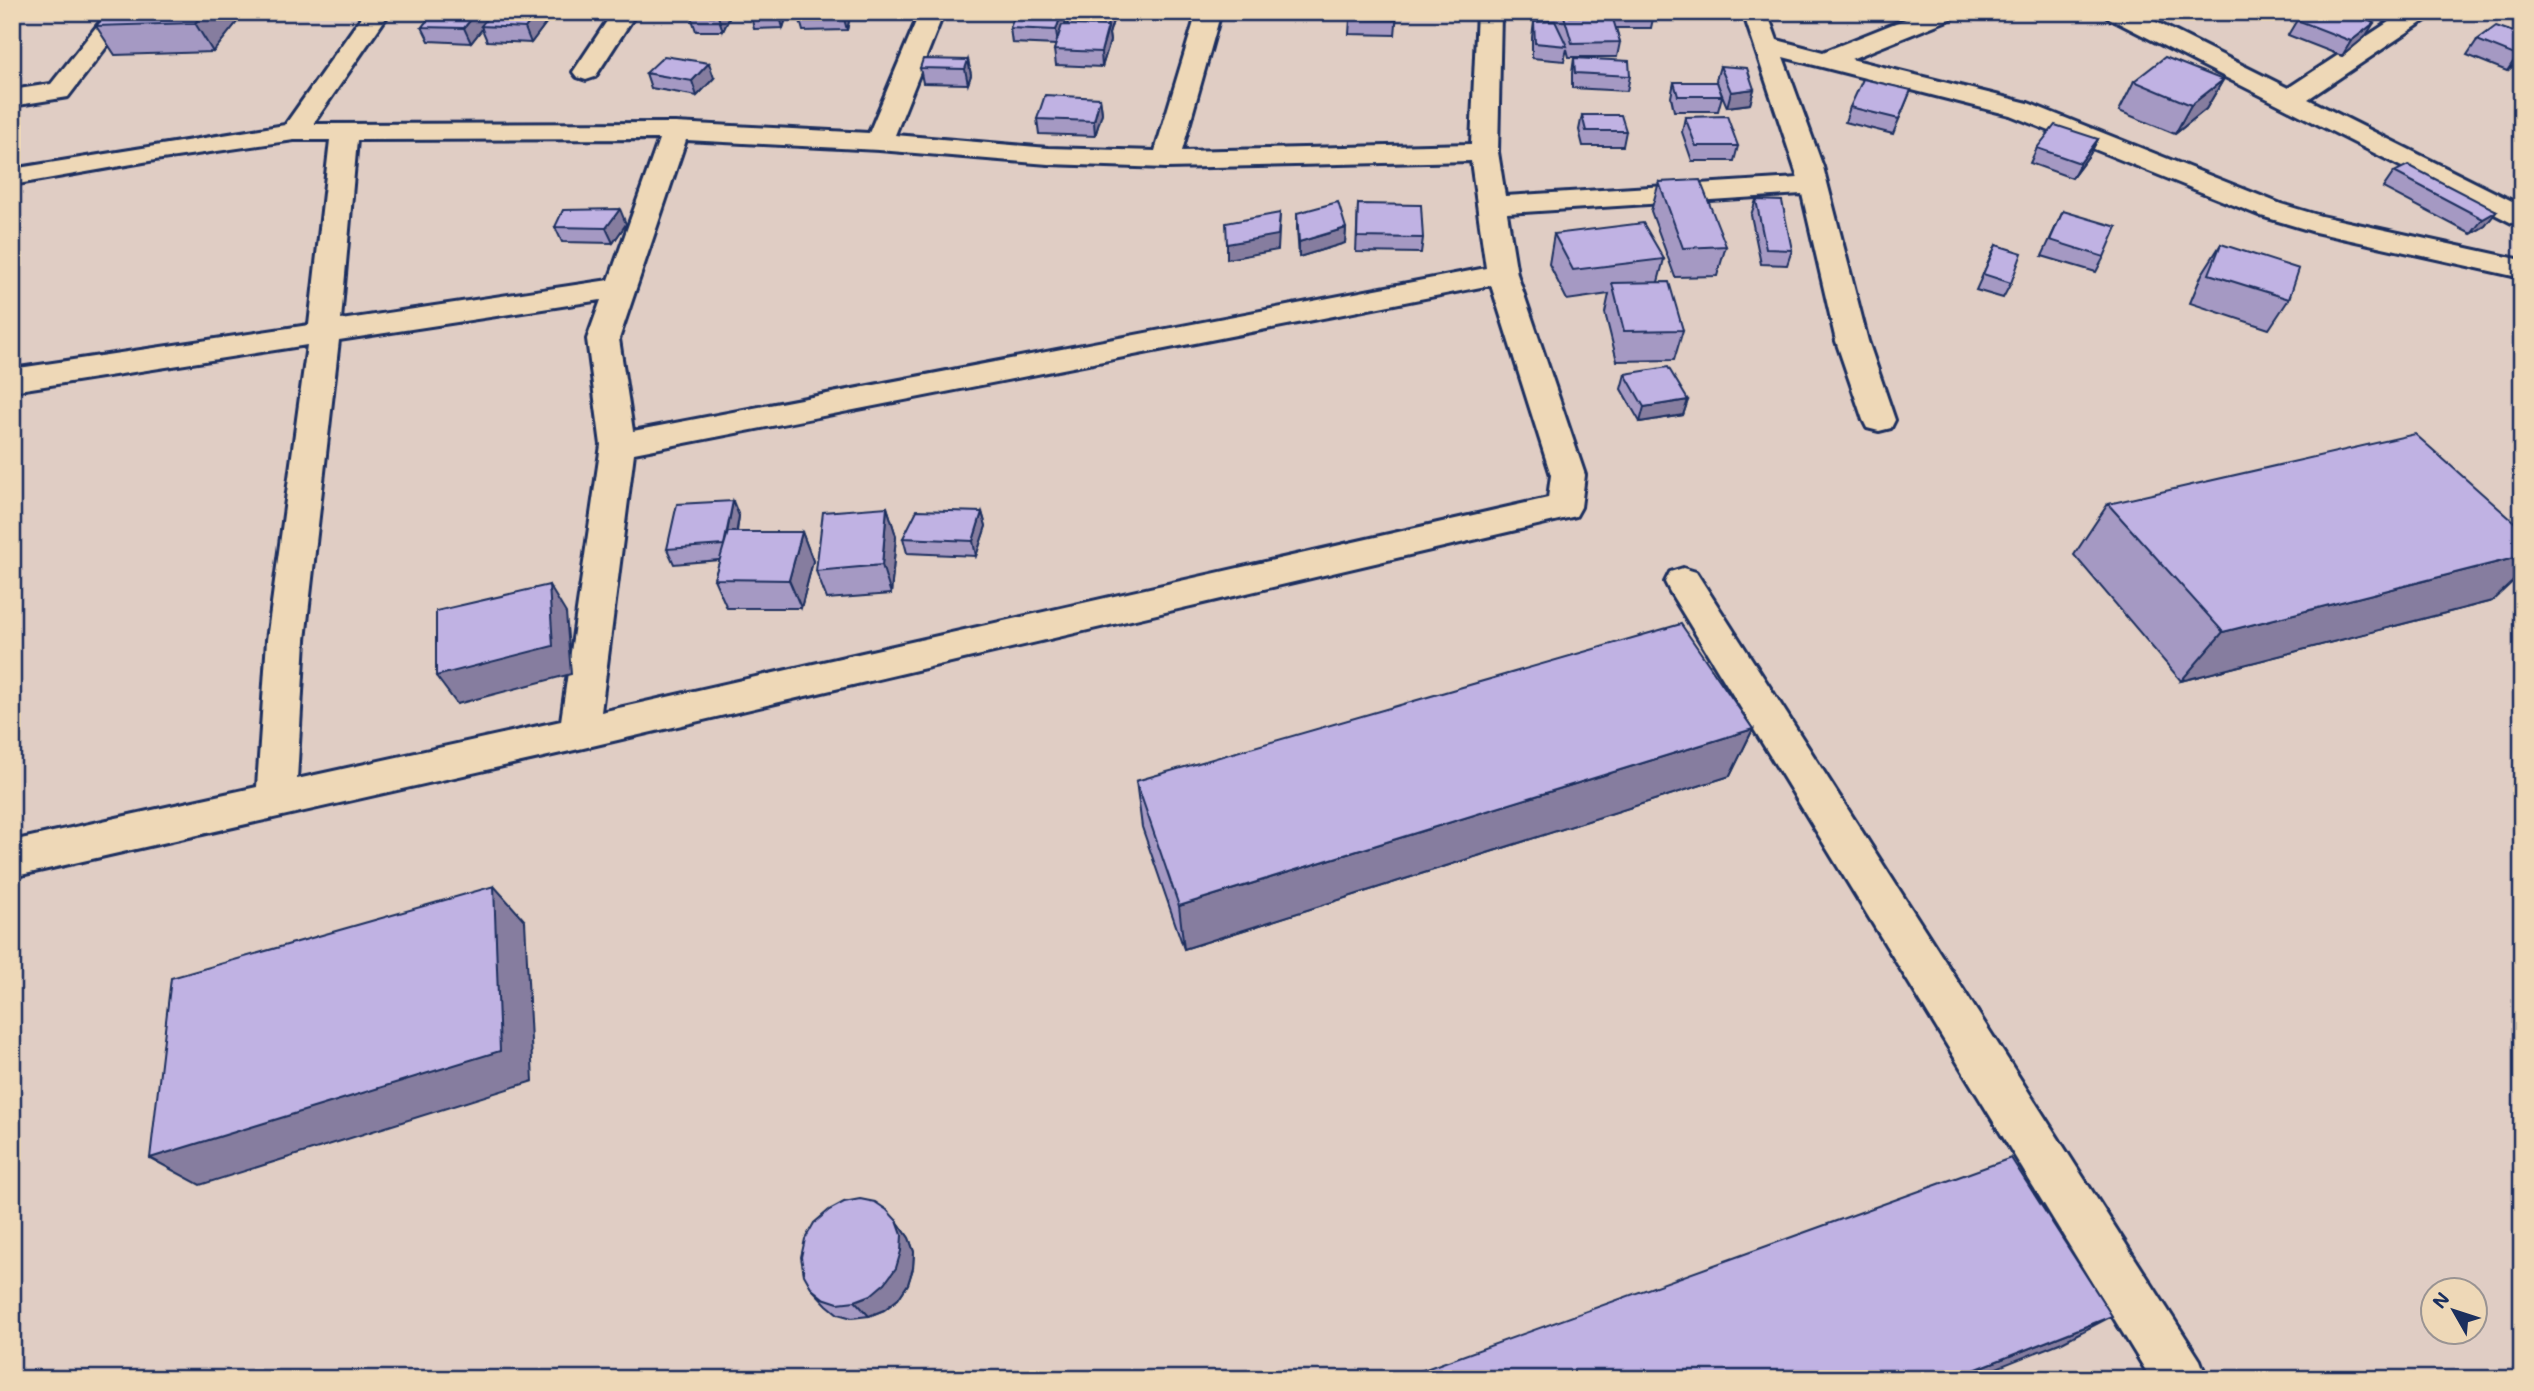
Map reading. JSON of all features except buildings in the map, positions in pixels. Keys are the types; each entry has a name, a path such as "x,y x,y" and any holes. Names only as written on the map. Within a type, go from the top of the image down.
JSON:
{"street":[{"path":"12,98 58,91 121,12"},
{"path":"294,132 378,12"},
{"path":"586,72 625,12"},
{"path":"879,142 932,12"},
{"path":"1166,160 1209,12"},
{"path":"12,859 579,733 1564,507 1568,475 1502,274 1484,152 1489,12"},
{"path":"1755,12 1813,186 1853,341 1879,420"},
{"path":"1827,60 1946,12"},
{"path":"2116,12 2522,217"},
{"path":"2288,100 2421,12"},
{"path":"1767,45 2019,109 2272,209 2315,223 2522,270"},
{"path":"12,177 155,152 294,132 675,131 879,142 1048,156 1166,160 1484,152"},
{"path":"579,733 618,445 603,339 675,131"},
{"path":"276,799 286,640 324,333 344,132"},
{"path":"1492,205 1813,186"},
{"path":"618,445 1502,274"},
{"path":"12,380 622,287"},
{"path":"1683,582 2181,1379"}]}
